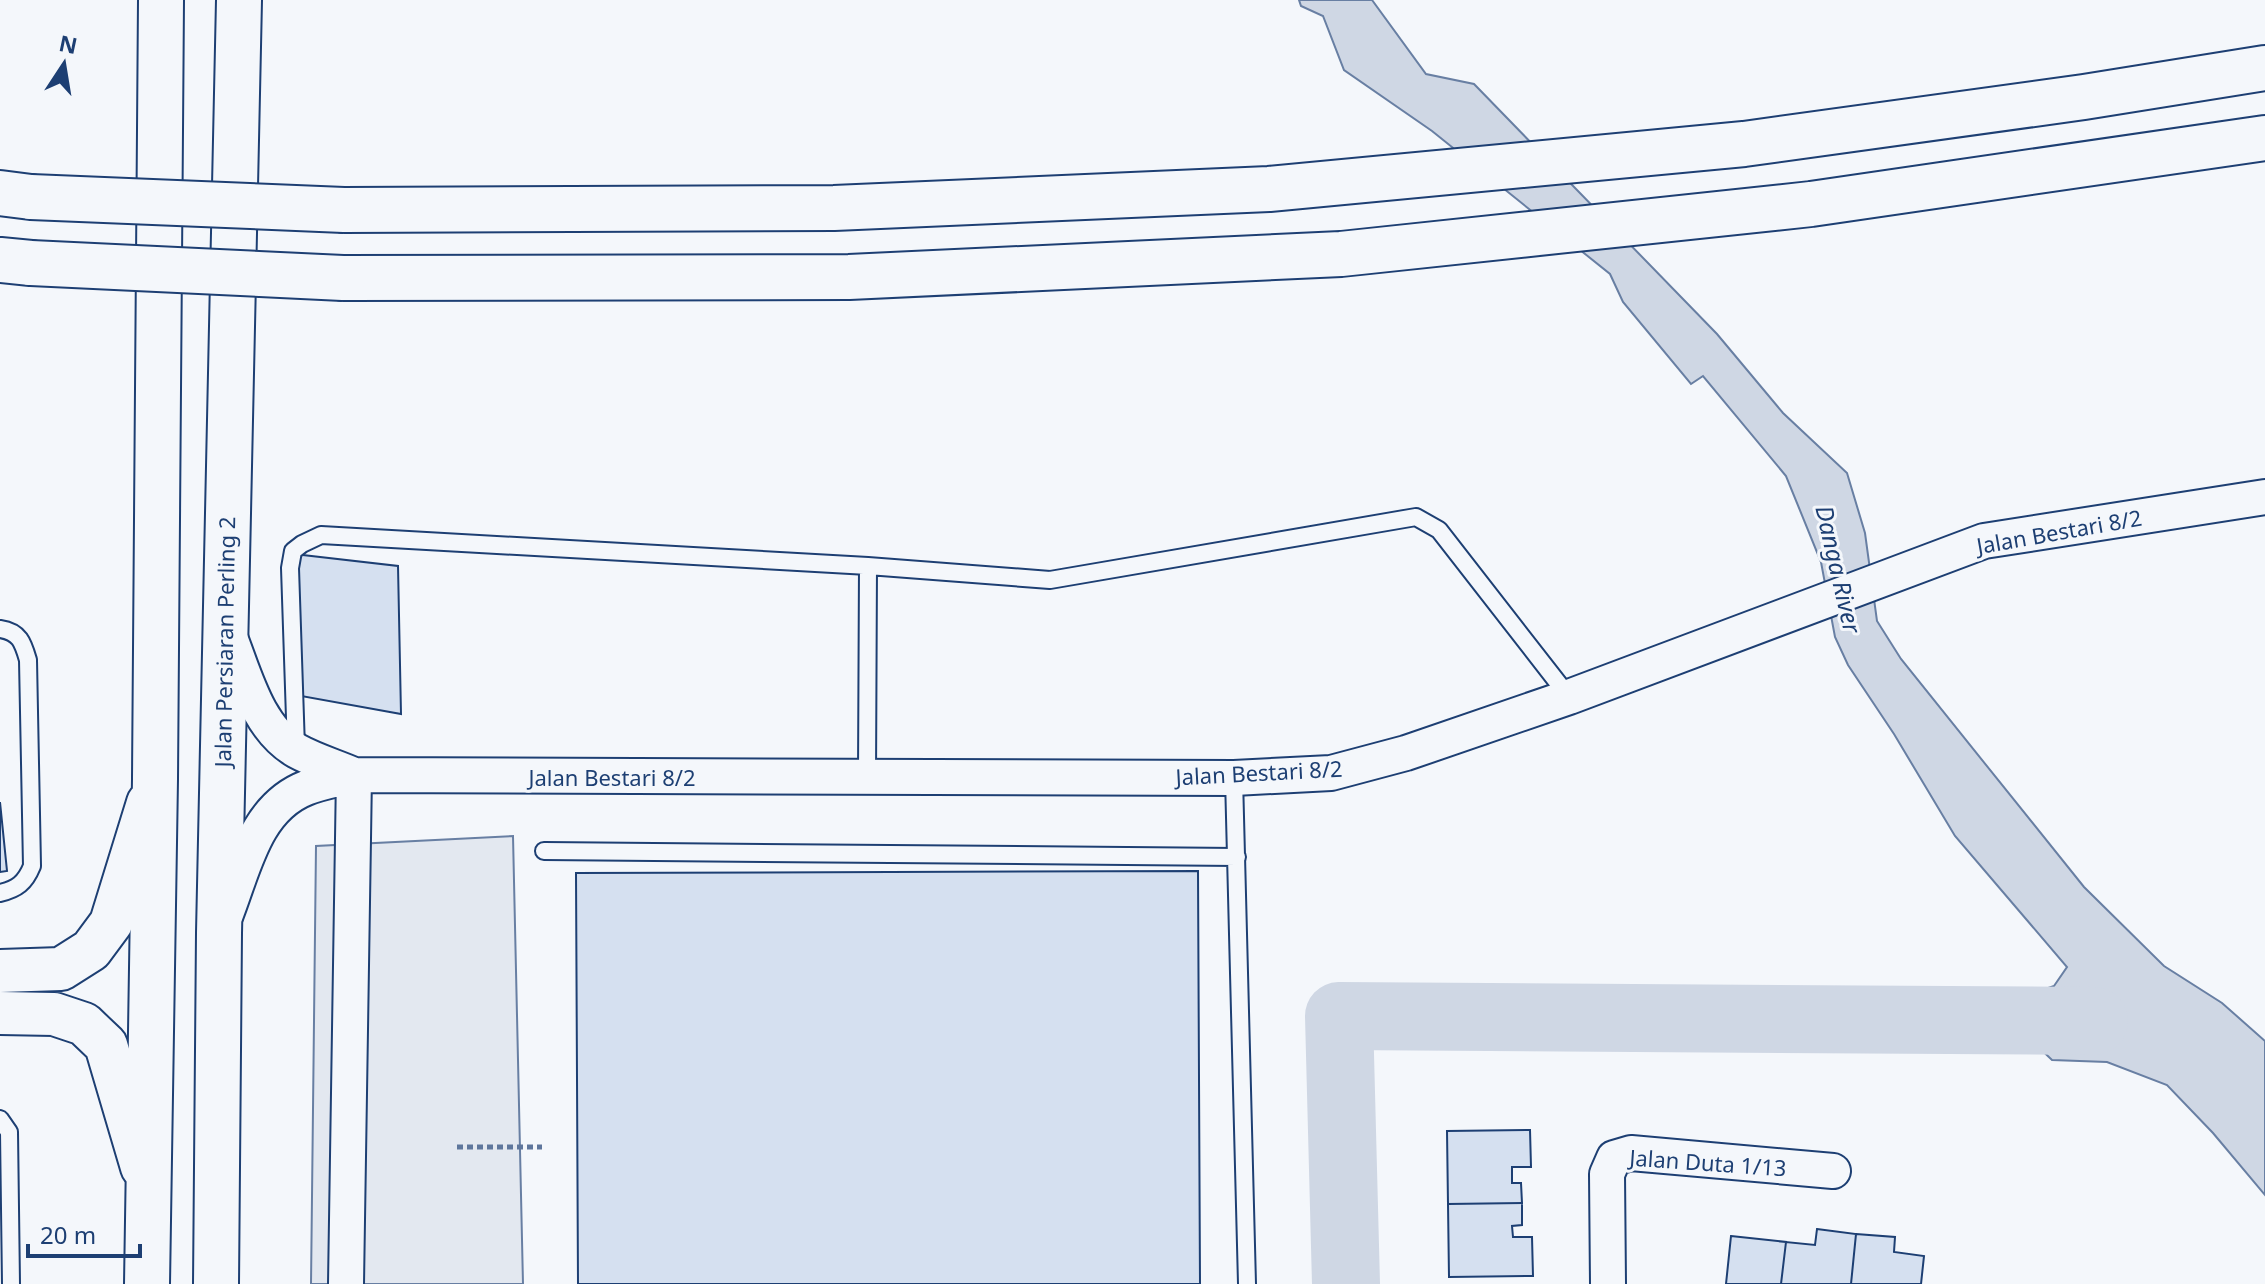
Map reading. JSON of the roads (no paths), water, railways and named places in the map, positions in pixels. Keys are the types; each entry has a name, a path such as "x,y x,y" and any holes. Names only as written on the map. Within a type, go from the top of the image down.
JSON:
{"main road":[{"path":"147,1284 155,779 161,0"},
{"name":"Jalan Persiaran Perling 2","path":"216,1284 219,933 239,0"},
{"path":"16,195 344,210 834,208 1269,189 1744,144 2084,97 2265,68"},
{"path":"15,261 343,278 849,277 1341,254 1811,204 2265,138"}],"street":[{"name":"Jalan Bestari 8/2","path":"219,933 263,821 280,803 306,788 354,775 1234,778 1331,773 1406,753 1569,697 1984,541 2265,497"},
{"name":"Jalan Bestari 8/2","path":"225,625 264,719 296,750 354,775"},
{"path":"346,1284 354,775"},
{"path":"0,971 61,969 91,950 111,923 155,779"},
{"path":"0,1013 54,1014 84,1024 106,1045 148,1192"},
{"name":"Jalan Duta 1/13","path":"1608,1284 1607,1174 1614,1158 1642,1153 1833,1171"}],"lane":[{"path":"296,750 290,568 293,551 321,535 868,566 1050,580 1416,517 1439,530 1569,697"},
{"path":"867,777 868,566"},
{"path":"0,629 12,630 22,640 28,660 32,866 26,879 15,889 0,893"},
{"path":"1234,778 1247,1284"},
{"path":"544,851 1237,857"},
{"path":"0,1119 9,1132 11,1284"}],"water":[{"name":"Danga River","path":"1299,0 1372,0 1426,74 1474,84 1717,334 1783,413 1847,473 1865,533 1877,621 1901,659 2084,887 2164,966 2222,1003 2265,1041 2265,1195 2213,1133 2167,1085 2107,1062 2052,1060 2028,1037 2008,1035 2002,1021 2008,1002 2054,986 2067,967 1955,836 1848,665 1835,637 1821,562 1786,476 1703,376 1691,384 1623,302 1610,274 1432,131 1344,70 1323,16 1301,6"}],"waterway":[{"path":"1346,1284 1339,1016 2094,1021"}]}
